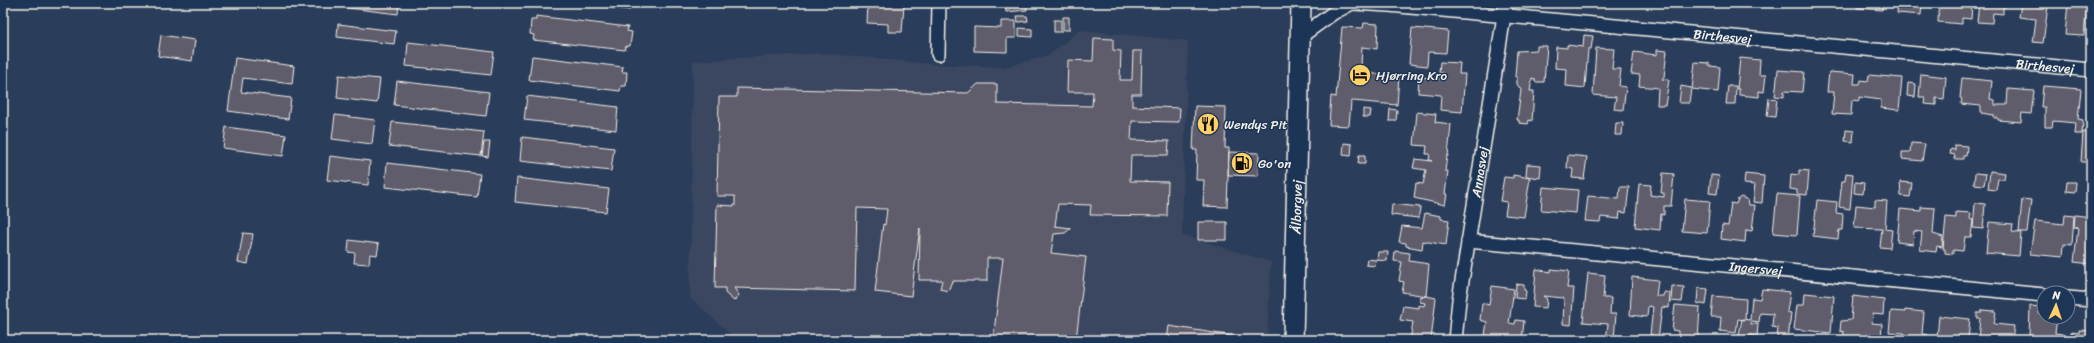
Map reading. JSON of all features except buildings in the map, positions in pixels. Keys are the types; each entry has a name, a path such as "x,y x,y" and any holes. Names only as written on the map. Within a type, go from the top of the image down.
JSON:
{"main road":[{"name":"Ålborgvej","path":"1293,340 1301,3"}],"street":[{"path":"938,54 939,3"},
{"name":"Birthesvej","path":"1300,37 1333,13 1353,3 1505,9 2091,70"},
{"name":"Annasvej","path":"1455,340 1459,300 1505,9"},
{"name":"Ingersvej","path":"1468,241 2036,294"},
{"path":"2076,299 2091,300"}],"shaded area":[{"path":"1080,30 1188,41 1182,235 1271,262 1267,340 737,340 690,298 693,61 821,53 931,64 1006,67 1049,55"}],"place":[{"name":"Hjørring Kro","path":"1360,75"},
{"name":"Wendys Pit","path":"1208,124"},
{"name":"Go'on","path":"1242,163"}]}
